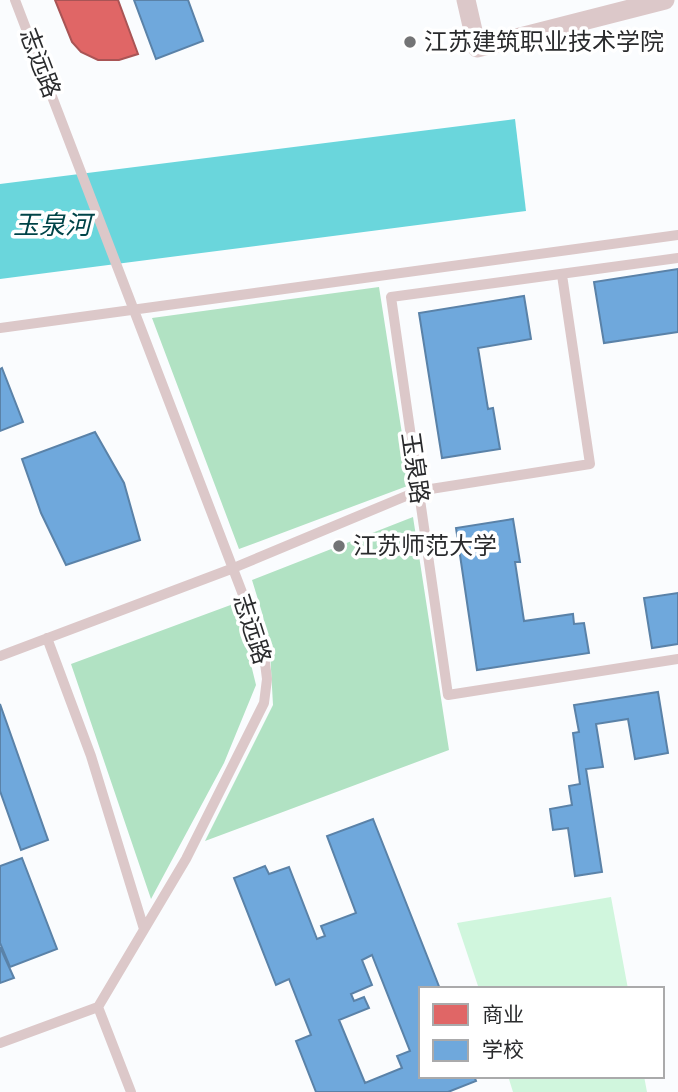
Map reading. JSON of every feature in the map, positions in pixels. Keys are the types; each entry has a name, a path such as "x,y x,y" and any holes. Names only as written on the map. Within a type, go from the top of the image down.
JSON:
{"street":[{"path":"466,0 477,48 666,0"}],"lane":[{"name":"志远路","path":"15,0 263,647 267,680 264,703 186,859 98,1007"},
{"path":"0,328 678,234"},
{"name":"玉泉路","path":"678,258 391,298 448,695 678,659"},
{"path":"0,656 231,569 418,491 590,464 562,275"},
{"path":"47,638 91,756 144,929"},
{"path":"0,1043 98,1007 131,1092"}],"green space":[{"path":"379,287 410,485 239,549 152,318"},
{"path":"413,517 449,750 205,841 273,705 270,651 252,580"},
{"path":"236,603 256,685 224,763 151,899 71,664"},
{"path":"611,897 628,987 478,987 457,923"},
{"path":"509,1078 644,1078 647,1092 513,1092"}],"water":[{"name":"玉泉河","path":"515,119 526,211 0,279 0,184"}],"building: 商业":[{"path":"55,0 118,0 138,54 119,60 98,60 81,52 72,42"}],"building: 学校":[{"path":"134,0 188,0 203,41 156,59"},
{"path":"678,269 678,332 604,343 594,282"},
{"path":"524,296 531,339 478,348 488,409 493,408 500,449 442,458 419,313"},
{"path":"2,368 23,422 0,431 0,369"},
{"path":"95,432 124,483 140,540 66,565 41,513 22,459"},
{"path":"513,519 520,562 515,562 524,621 573,614 574,624 584,623 589,653 477,670 456,528"},
{"path":"678,593 678,644 652,648 644,598"},
{"path":"658,692 668,753 635,759 628,719 596,724 603,767 586,769 602,872 575,876 568,828 553,830 550,809 572,805 569,786 580,784 573,733 579,732 574,705"},
{"path":"0,704 48,840 21,850 0,791"},
{"path":"373,819 439,987 419,987 419,1078 475,1078 476,1081 448,1092 316,1092 296,1041 311,1035 289,979 276,985 234,878 265,866 269,874 289,867 317,939 325,936 321,926 356,913 327,836","holes":["372,955 410,1051 397,1056 402,1068 365,1083 339,1020 369,1008 364,997 354,1001 351,994 372,985 362,960"]},
{"path":"22,858 57,949 10,967 0,943 0,866"},
{"path":"0,947 14,978 0,983"}],"place":[{"name":"江苏建筑职业技术学院","path":"410,42"},
{"name":"江苏师范大学","path":"339,546"}]}
